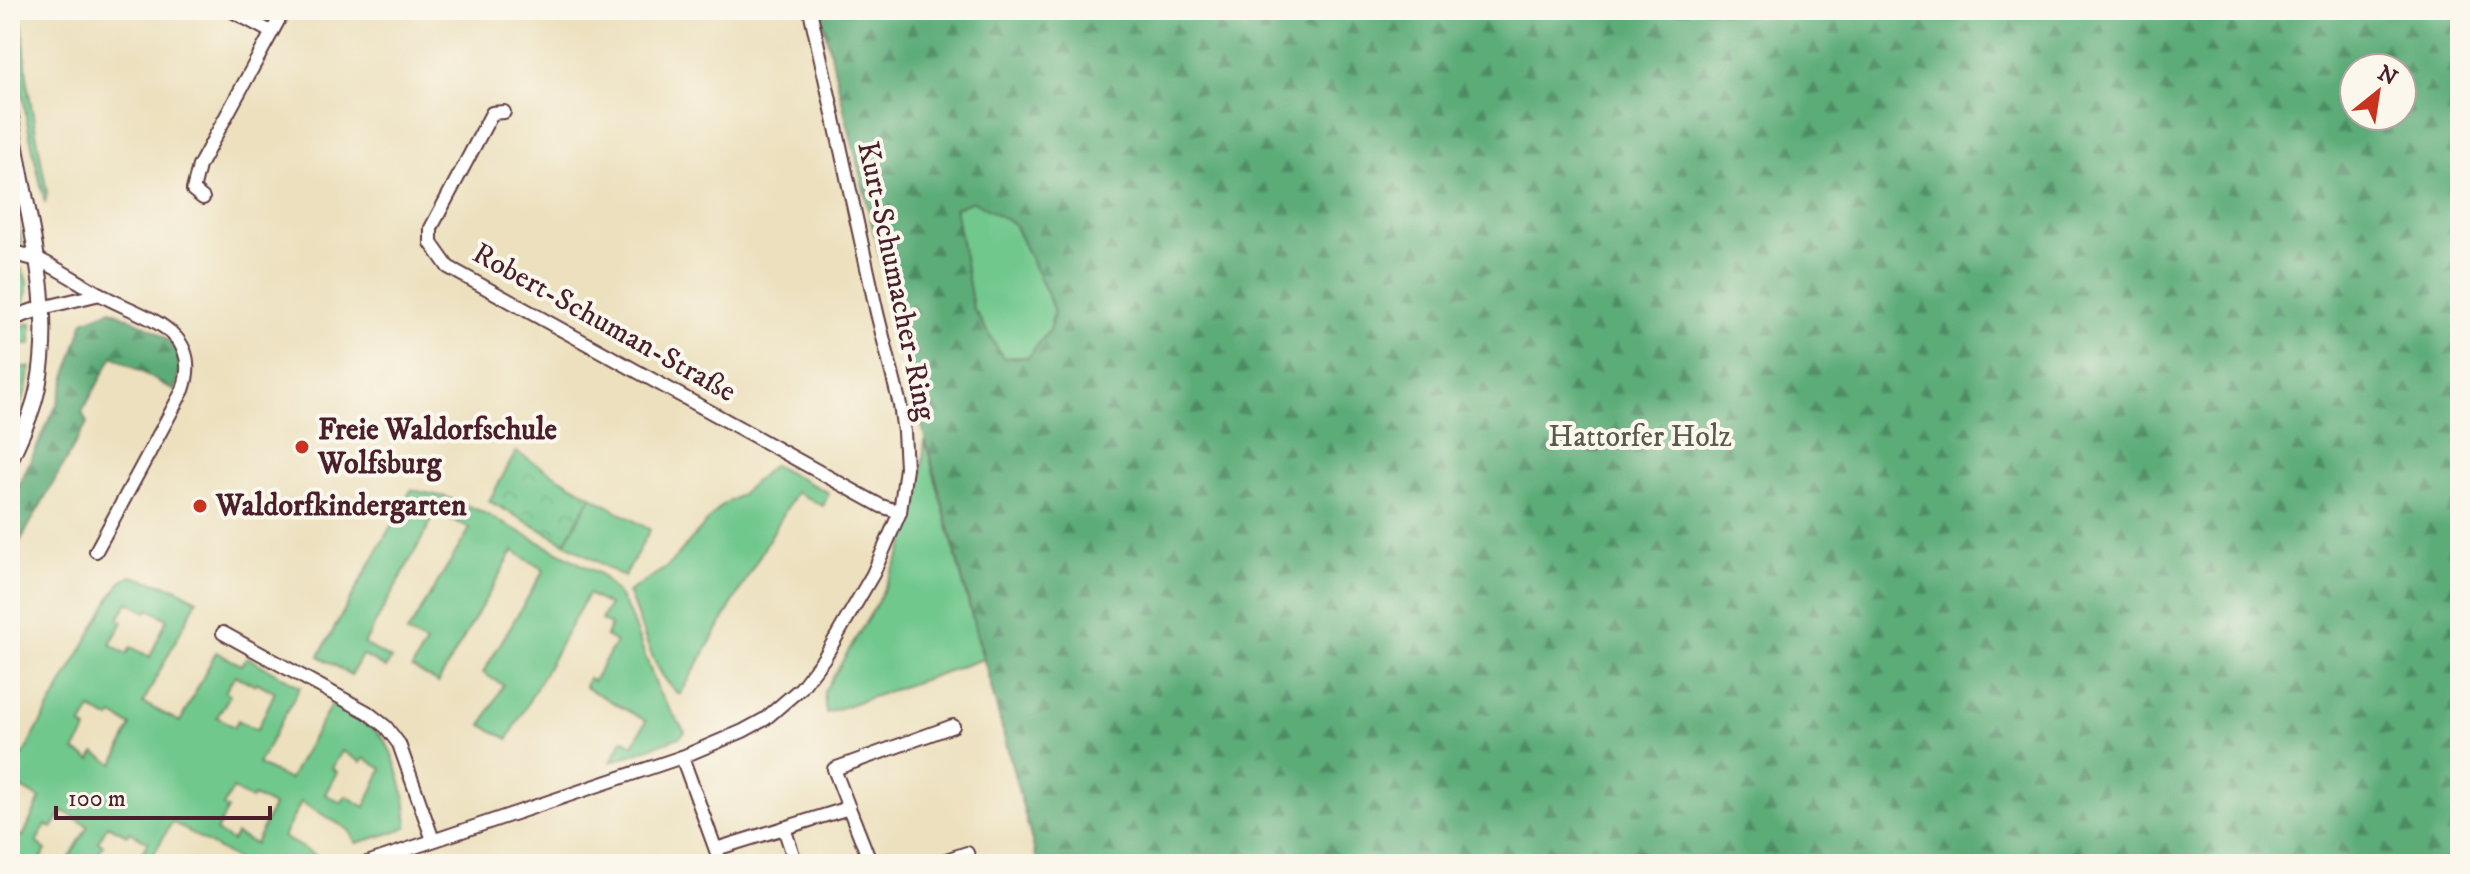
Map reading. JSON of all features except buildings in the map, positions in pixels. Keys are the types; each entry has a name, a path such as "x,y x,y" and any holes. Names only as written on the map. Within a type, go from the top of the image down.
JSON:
{"street":[{"path":"230,10 271,32"},
{"path":"203,198 193,190 199,166 284,10"},
{"name":"Kurt-Schumacher-Ring","path":"364,864 682,757 765,719 801,688 824,658 873,574 900,512 906,468 900,405 810,10"},
{"path":"10,109 38,259 43,348 38,390 10,461"},
{"name":"Robert-Schuman-Straße","path":"504,112 492,113 431,228 431,243 437,256 448,267 881,506 900,512"},
{"path":"10,252 38,259 164,325 182,344 189,360 183,390 96,551"},
{"path":"10,319 100,294"},
{"path":"223,633 367,712 386,727 399,744 433,840"},
{"path":"871,864 834,769 953,726"},
{"path":"682,757 721,864"},
{"path":"716,849 849,808"},
{"path":"784,828 796,864"},
{"path":"934,864 967,853 971,864"}],"green space":[{"name":"Hattorfer Holz","path":"820,10 2460,10 2460,864 1038,864 910,381","holes":["973,201 1014,224 1054,312 1049,331 1028,357 1003,358 973,308 955,208"]},
{"path":"22,21 28,88 47,193 45,203 22,90"},
{"path":"10,163 22,245 10,242"},
{"path":"973,201 1014,224 1054,312 1049,331 1028,357 1003,358 973,308 955,208"},
{"path":"10,260 23,272 27,287 23,302 10,314"},
{"path":"111,310 160,334 175,349 180,366 175,391 113,356 82,412 87,423 10,559 10,504 58,402 84,321"},
{"path":"31,323 31,344 10,344 10,330"},
{"path":"10,367 30,367 26,390 10,434"},
{"path":"925,440 983,659 826,713 824,692 877,603 902,551 919,500"},
{"path":"516,452 591,496 565,543 489,501"},
{"path":"773,465 829,493 823,506 796,492 680,695 670,686 655,661 628,592 667,567 721,506 740,495"},
{"path":"411,490 446,497 480,511 600,574 618,594 629,613 659,693 685,732 680,737 611,762 623,739 633,745 646,721 585,687 588,678 593,681 616,642 606,636 611,625 601,620 609,605 588,594 508,739 482,725 503,685 483,673 544,570 513,551 438,683 412,668 426,643 407,633 470,529 437,511 364,644 391,659 386,668 362,655 351,675 319,656"},
{"path":"591,496 650,530 624,577 565,543"},
{"path":"131,576 175,588 197,600 143,703 180,722 216,652 241,665 247,657 300,687 258,764 289,780 331,705 369,726 386,742 400,778 407,826 356,843 349,830 301,802 283,837 318,857 299,864 244,864 172,822 148,864 137,862 148,842 108,825 98,842 103,845 92,864 66,864 88,826 63,811 52,828 46,825 36,842 46,850 38,864 10,864 10,830 23,837 40,799 21,788 19,792 10,787 10,748 23,755 121,582","holes":["128,602 167,619 150,657 131,647 127,654 110,644 123,622 118,619","235,675 275,692 257,730 238,720 234,727 217,717 230,695 225,692","91,709 110,719 113,715 131,726 114,764 95,753 91,760 74,751 87,729 81,726","342,751 361,762 364,758 382,769 365,807 346,796 341,803 325,794 337,772 332,768","233,789 273,806 255,844 236,834 232,841 216,831 228,809 223,806"]}],"place":[{"name":"Freie Waldorfschule Wolfsburg","path":"302,447"},
{"name":"Waldorfkindergarten","path":"200,506"}]}
